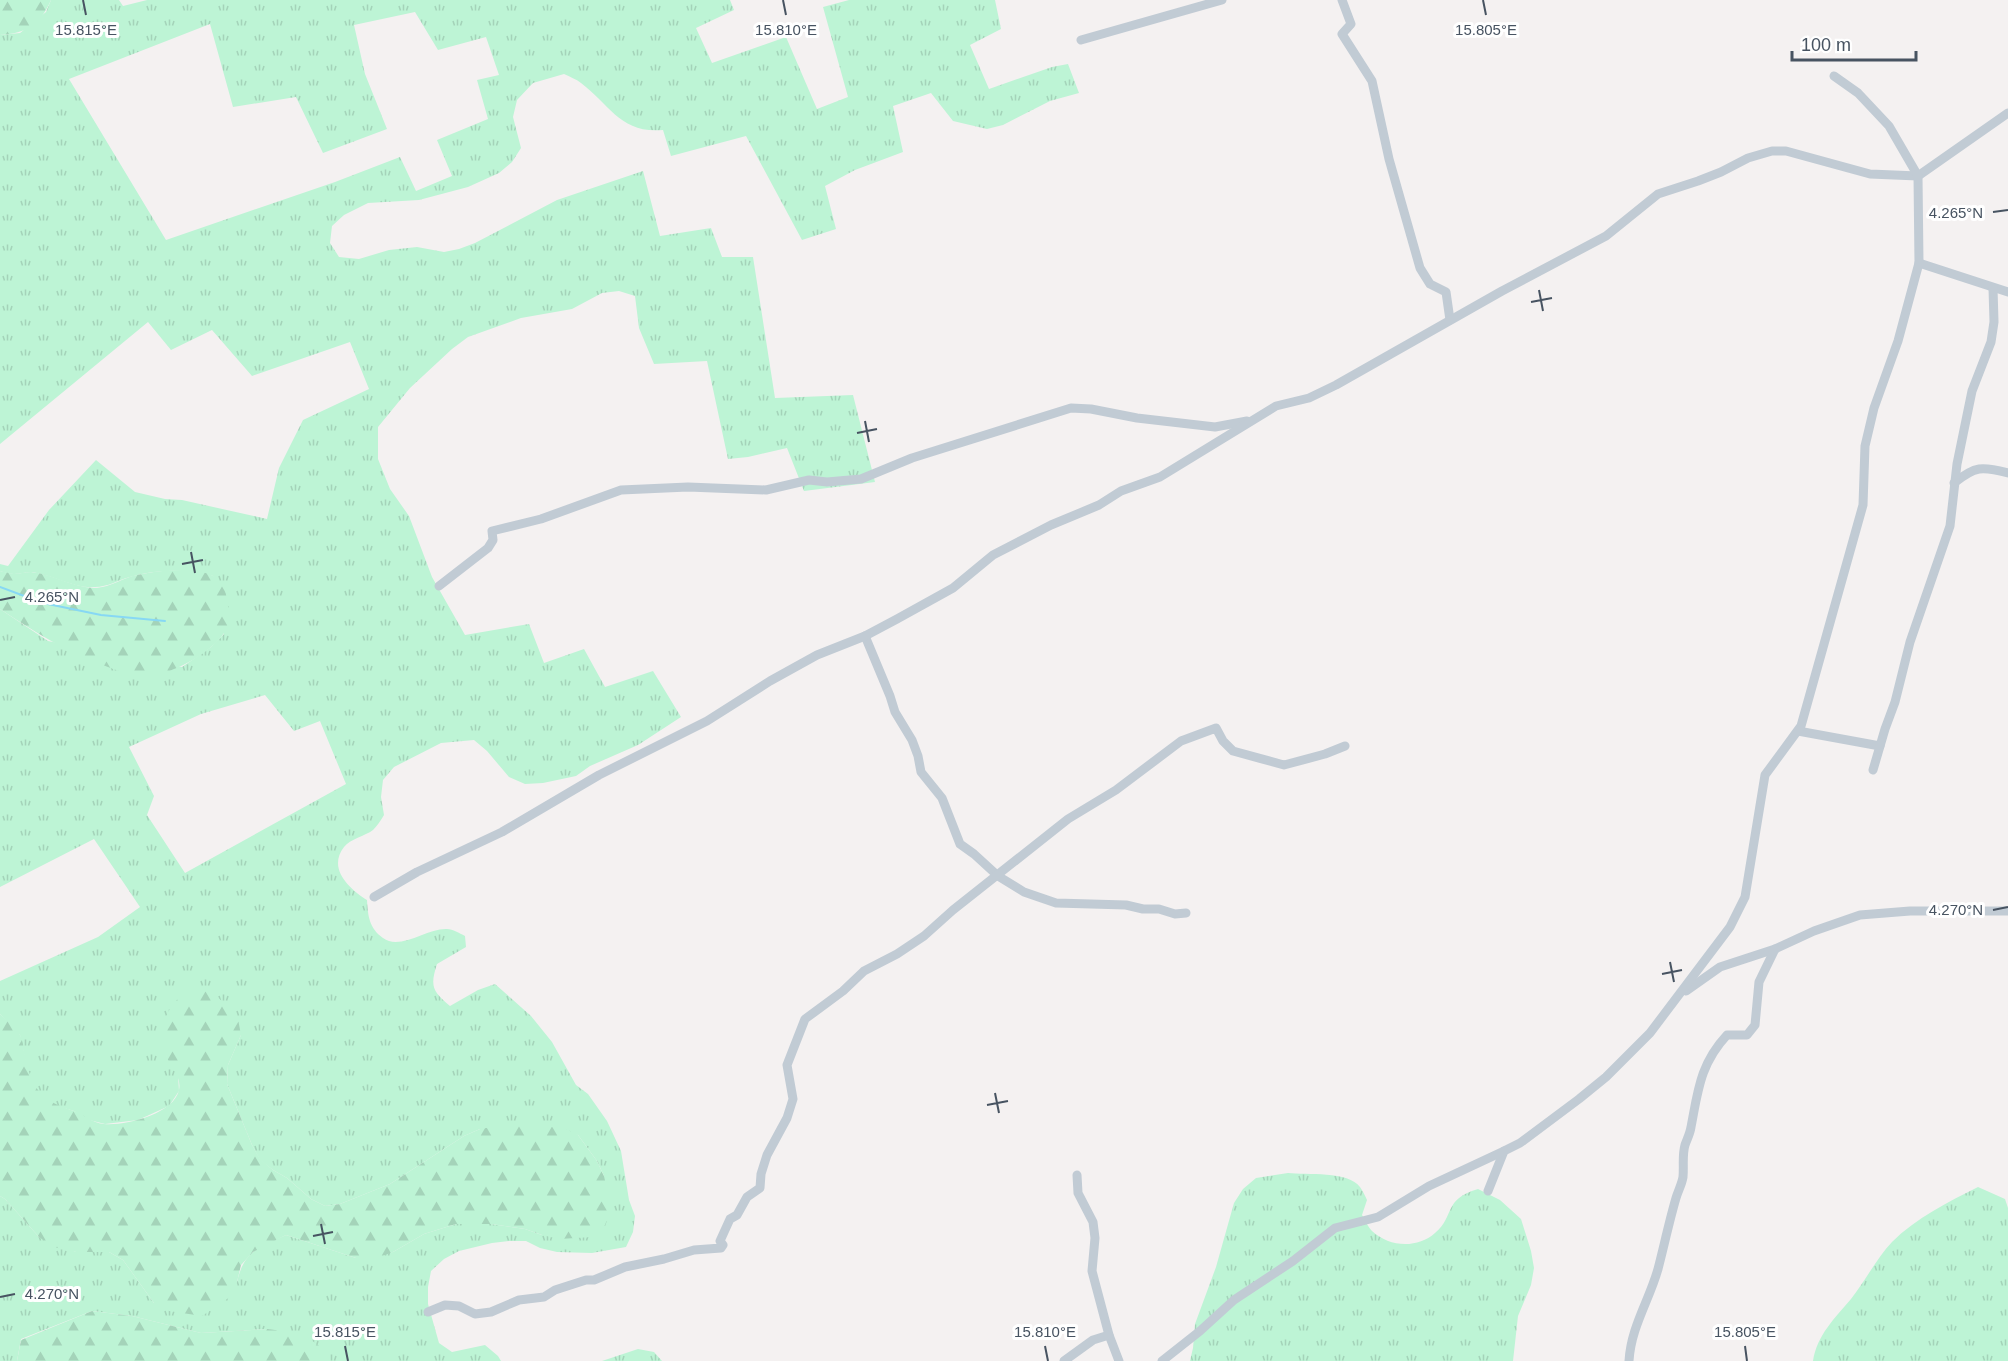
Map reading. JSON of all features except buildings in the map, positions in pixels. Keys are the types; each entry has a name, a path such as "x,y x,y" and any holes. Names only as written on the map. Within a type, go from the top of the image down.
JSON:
{"street":[{"path":"1081,40 1222,0"},
{"path":"1342,0 1351,24 1342,34 1372,81 1389,159 1420,268 1430,284 1446,291 1450,320"},
{"path":"1162,1361 1234,1300 1293,1261 1335,1228 1378,1217 1429,1186 1520,1143 1606,1077 1650,1033 1730,927 1745,897 1766,776 1801,726 1863,505 1865,446 1875,408 1898,341 1919,263 1918,176 1889,126 1858,93 1834,76"},
{"path":"374,897 417,872 502,832 599,775 707,722 770,681 817,655 865,636 953,588 993,555 1051,525 1098,505 1121,491 1160,477 1283,403 1309,398 1336,385 1450,320 1606,236 1658,194 1721,172 1748,158 1772,151 1786,151 1870,174 1918,176 2008,113"},
{"path":"1919,263 2008,292"},
{"path":"1873,770 1884,729 1895,702 1910,642 1948,532 1953,507 1954,483 1972,391 1991,342 1993,288"},
{"path":"439,586 488,548 493,540 492,531 541,519 621,490 688,487 766,490 809,480 827,482 861,479 912,458 1071,408 1215,427 1252,420"},
{"path":"1954,483 1969,471 1982,468 2008,473"},
{"path":"865,636 895,712 912,740 921,772 942,798 960,844 998,876 1024,892 1056,903 1126,905 1143,909 1159,909 1175,914 1186,913"},
{"path":"428,1312 445,1305 459,1306 475,1314 491,1312 519,1300 544,1297 555,1290 586,1280 594,1280 625,1267 694,1250 721,1248 723,1245 720,1241 730,1219 737,1215 747,1197 760,1188 761,1174 767,1155 787,1118 793,1099 787,1065 805,1019 843,991 864,971 897,954 924,936 953,909 1068,819 1116,790 1181,741 1216,728 1223,741 1233,751 1284,765 1345,746"},
{"path":"1798,731 1880,747"},
{"path":"1677,998 1720,967 1775,949 1814,930 1860,915 1910,911 2008,911"},
{"path":"1629,1361 1630,1346 1638,1319 1658,1270 1674,1204 1683,1178 1682,1162 1685,1145 1691,1130 1696,1097 1707,1064 1714,1049 1727,1035 1747,1035 1755,1025 1759,982 1775,949"},
{"path":"1488,1191 1504,1151"},
{"path":"1077,1175 1078,1193 1093,1222 1095,1238 1092,1271 1109,1335 1119,1361"},
{"path":"1064,1361 1094,1340 1109,1335"}],"green space":[{"path":"0,0 51,0 42,16 32,26 18,32 0,35"},
{"path":"51,0 119,0 123,6 147,0 730,0 734,10 696,28 712,63 786,37 817,109 848,97 823,7 849,0 995,0 1001,29 970,45 989,89 1052,67 1068,64 1079,93 1050,101 1003,125 987,129 953,121 931,93 893,106 903,152 855,170 825,186 836,229 802,240 746,136 671,156 663,130 649,130 626,123 581,83 564,74 533,83 517,100 513,117 521,148 512,162 499,173 468,187 419,200 368,203 344,215 332,226 330,243 339,257 359,259 389,250 417,247 444,252 475,243 557,200 643,171 660,236 711,228 722,257 753,257 775,398 853,395 875,482 804,491 787,448 728,459 707,361 654,364 639,328 635,296 619,291 602,293 572,309 521,318 468,337 410,388 378,427 378,459 390,489 409,516 432,577 465,635 529,624 544,663 584,649 605,687 653,671 681,717 638,745 590,766 576,776 543,783 525,784 509,777 487,751 474,740 441,743 394,767 383,780 381,797 383,817 373,830 347,844 339,855 339,871 348,884 367,900 370,921 383,938 397,942 405,941 447,929 465,936 466,947 437,964 433,983 436,992 450,1006 478,990 495,984 531,1016 552,1042 576,1085 588,1094 607,1121 621,1151 629,1200 635,1216 633,1232 626,1247 592,1253 557,1252 540,1248 526,1241 492,1243 459,1251 444,1259 431,1271 428,1304 439,1343 452,1352 485,1345 501,1361 330,1361 329,1354 268,1329 201,1333 132,1316 92,1311 21,1339 17,1361 0,1361 0,1196 39,1237 76,1252 109,1252 123,1260 154,1303 237,1282 244,1263 254,1251 286,1235 356,1258 393,1252 424,1234 456,1224 491,1224 525,1229 542,1235 604,1176 597,1161 578,1135 480,1129 464,1136 390,1184 340,1204 325,1206 311,1199 287,1178 260,1160 252,1145 227,1084 228,1065 241,1035 166,1055 178,1074 179,1091 169,1106 138,1120 105,1124 89,1120 42,1097 32,1083 20,1035 0,1014 0,981 98,937 140,907 94,839 0,887 0,609 48,641 182,667 211,647 224,634 213,576 182,571 161,571 140,574 100,587 87,587 32,572 7,573 0,571 0,564 8,566 49,510 96,460 135,492 267,519 279,468 303,420 369,389 350,342 252,376 212,330 171,350 148,322 0,444 0,35 20,33 46,12","holes":["415,12 438,50 486,37 499,75 477,80 488,119 437,140 452,176 416,191 400,157 335,182 166,240 69,79 210,24 233,107 296,97 323,153 387,129 365,74 354,25","265,695 294,731 320,721 346,784 185,873 147,815 154,796 129,747 201,714"]},
{"path":"183,570 205,573 217,578 224,587 230,620 219,640 196,658 170,671 142,676 132,675 65,648 0,609 0,571 13,574 39,573 93,588 107,586 135,575"},
{"path":"199,989 216,995 238,1019 241,1035 228,1065 227,1084 252,1145 260,1159 311,1199 325,1206 340,1204 390,1184 464,1136 480,1129 512,1124 564,1128 578,1135 597,1161 604,1176 611,1209 605,1225 592,1237 559,1239 525,1229 491,1224 456,1224 424,1234 393,1252 377,1258 356,1258 286,1235 253,1252 241,1265 230,1297 202,1316 169,1311 154,1303 123,1260 109,1252 76,1252 53,1247 39,1237 0,1196 0,1014 20,1035 30,1076 44,1097 99,1123 124,1123 159,1112 175,1098 179,1090 179,1080 163,1045 164,1021 171,1007 182,995"},
{"path":"1288,1173 1337,1176 1354,1182 1367,1200 1362,1215 1371,1229 1379,1236 1395,1243 1412,1244 1428,1238 1446,1220 1454,1203 1467,1193 1478,1189 1500,1200 1521,1219 1534,1268 1531,1285 1518,1316 1513,1361 1190,1361 1195,1324 1216,1267 1234,1203 1243,1189 1256,1178"},
{"path":"1978,1187 2005,1199 2008,1208 2008,1361 1813,1361 1818,1343 1828,1327 1892,1242 1922,1218"},
{"path":"92,1311 132,1316 201,1333 268,1329 303,1334 330,1354 330,1361 17,1361 21,1340"},
{"path":"638,1349 654,1352 662,1361 602,1361"}],"waterway":[{"path":"0,587 43,603 101,615 165,621"}]}
